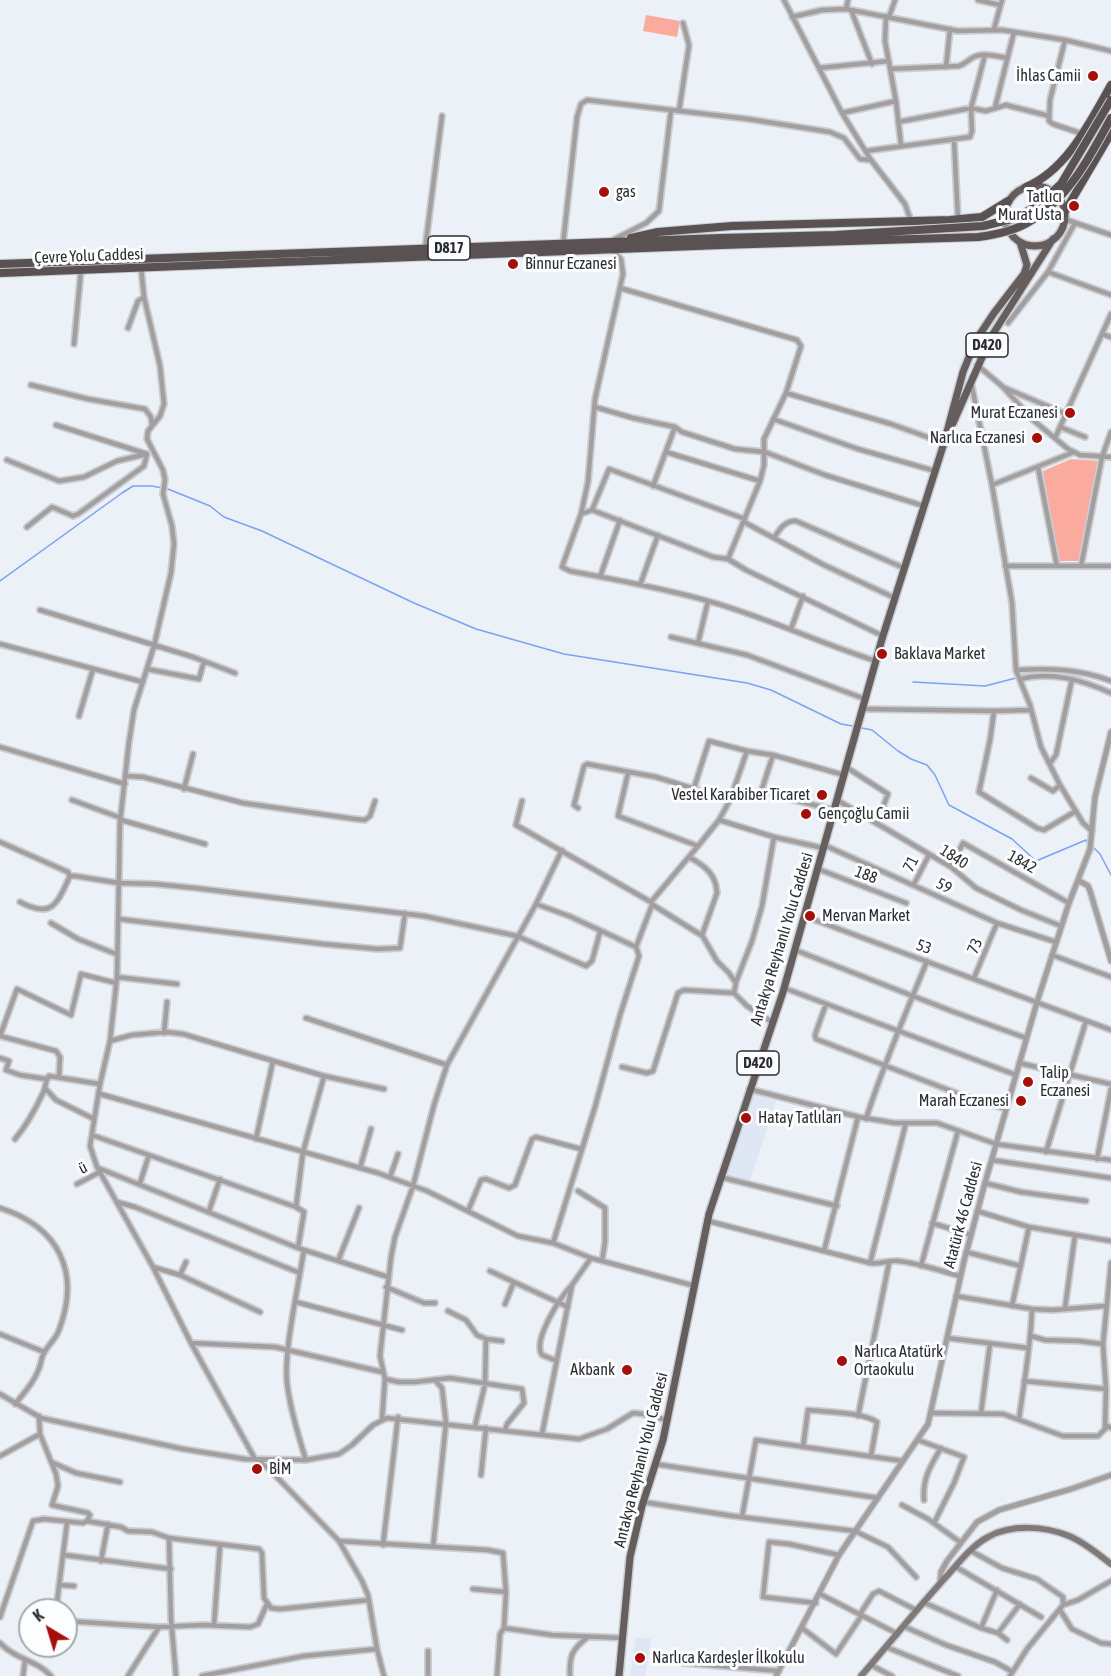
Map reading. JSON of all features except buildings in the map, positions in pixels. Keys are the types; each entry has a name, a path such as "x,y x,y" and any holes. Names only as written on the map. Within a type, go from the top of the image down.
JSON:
{"highway":[{"path":"1026,187 1042,180 1083,134 1111,85"},
{"path":"721,242 983,226 1016,218 1038,205 1061,184 1111,100"},
{"path":"721,242 978,237 1005,231 1026,224 1049,208 1073,181 1091,155 1111,118"},
{"path":"1064,216 1111,133"},
{"path":"610,245 658,232 732,226 982,217 1008,201"},
{"name":"D817","path":"177,262 721,242"},
{"name":"D817","path":"177,262 425,249 563,244 610,245"},
{"name":"Çevre Yolu Caddesi","path":"0,264 177,262"},
{"name":"Çevre Yolu Caddesi","path":"0,273 141,267 177,262"}],"main road":[{"path":"1035,186 1052,191 1062,205 1064,216 1062,226 1053,239 1037,245 1020,242 1007,228 1005,210 1013,195 1026,187 1035,186"},
{"name":"D420","path":"939,459 977,365 991,337 1053,239"},
{"name":"D420","path":"939,459 963,372 976,340 1024,273 1027,265 1020,242"},
{"name":"Antakya Reyhanlı Yolu Caddesi","path":"619,1676 628,1564 667,1420 708,1221 720,1177 784,988 883,636 939,459"},
{"path":"861,1676 923,1602 971,1551 988,1537 1016,1528 1050,1530 1086,1545 1111,1564"}],"street":[{"path":"784,0 842,112 871,160 905,204 911,221"},
{"path":"848,0 848,10 872,64"},
{"path":"895,0 884,34 901,145"},
{"path":"978,0 1001,2 994,29"},
{"path":"792,17 822,10 848,10 972,32 994,29 1014,32 1065,40 1111,51"},
{"path":"680,111 689,45 683,23"},
{"path":"946,67 950,29"},
{"path":"994,108 1014,32"},
{"path":"1065,40 1050,100 1049,122 1083,134"},
{"path":"866,150 969,138 971,136 971,108 985,56"},
{"path":"890,69 962,65 974,57 1007,58"},
{"path":"819,68 889,61"},
{"path":"563,244 577,117 581,104 587,100 748,119 836,133 844,138 860,159 871,160"},
{"path":"842,112 896,101"},
{"path":"898,122 971,108 984,111 1002,105 1011,105 1049,116"},
{"path":"671,110 659,211 646,223 610,245 621,260 623,274 595,407 588,482 581,513 562,567 570,571 708,601 791,628 834,647 876,661"},
{"path":"425,249 442,116"},
{"path":"954,140 958,219"},
{"path":"1064,216 1076,223 1111,235"},
{"path":"1008,323 1048,272 1076,223"},
{"path":"141,267 144,297 160,366 164,404 160,416 148,431 147,440 155,453 165,480 163,494 172,526 174,544 171,573 154,646 134,710 121,819 117,980 110,1041 90,1146 98,1170 153,1266 191,1343 255,1459 264,1465 339,1541 362,1581 369,1600 384,1676"},
{"path":"74,344 81,270"},
{"path":"1048,272 1111,295"},
{"path":"620,288 797,340 801,346 786,393 764,439 765,452 760,481 728,559"},
{"path":"128,328 138,301 144,297"},
{"path":"1055,438 1111,314"},
{"path":"1101,334 1111,337"},
{"path":"977,365 1002,386 1023,411 1074,452 1111,457"},
{"path":"971,380 992,485 1013,612 1016,670 1031,710 1041,747 1083,823 1092,831"},
{"path":"31,385 88,399 145,409 151,417 152,424"},
{"path":"1002,386 1066,414"},
{"path":"786,393 891,424 944,443"},
{"path":"595,407 675,427 682,432 735,449 765,452 825,475 924,506"},
{"path":"773,419 858,449 936,471"},
{"path":"56,425 147,454"},
{"path":"653,486 675,427"},
{"path":"1060,427 1086,437"},
{"path":"1082,566 1102,457 1111,432"},
{"path":"666,452 760,481"},
{"path":"992,485 1074,452"},
{"path":"7,460 59,481 84,477 117,461 155,453"},
{"path":"27,527 52,507 73,516 78,514 144,466 147,454"},
{"path":"1038,467 1057,566"},
{"path":"592,510 609,469 744,521 824,565 895,598"},
{"path":"581,513 592,510 713,556 728,559 746,570 883,636"},
{"path":"600,577 620,520"},
{"path":"774,538 790,520 796,521 904,568"},
{"path":"640,585 657,535"},
{"path":"1005,566 1111,566"},
{"path":"791,628 803,596"},
{"path":"698,643 708,601"},
{"path":"40,610 204,661 235,673"},
{"path":"670,637 747,655 865,699"},
{"path":"0,645 143,682"},
{"path":"147,669 199,679 204,661"},
{"path":"79,716 93,669"},
{"path":"1016,670 1060,669 1111,681"},
{"path":"1020,679 1050,675 1072,679 1111,693"},
{"path":"1050,763 1056,755 1072,679"},
{"path":"863,709 1031,710"},
{"path":"994,711 979,792 1037,828 1044,830 1076,811"},
{"name":"Atatürk 46 Caddesi","path":"778,1673 839,1555 928,1424 960,1276 977,1211 1037,1002 1090,845 1095,797 1111,732"},
{"path":"693,788 709,741 845,771 888,794 877,823"},
{"path":"0,747 125,784"},
{"path":"553,1244 639,956 636,947 652,904 719,820 730,800 747,751"},
{"path":"184,789 193,754"},
{"path":"773,755 762,789 782,797 834,810"},
{"path":"578,808 574,805 584,766 587,764 656,777 730,800"},
{"path":"628,773 618,816 698,846"},
{"path":"127,776 143,777 243,802 365,820 370,816 375,801"},
{"path":"1031,778 1053,791 1060,785"},
{"name":"1840","path":"837,800 951,867 976,888 1061,926"},
{"path":"72,801 121,819 205,844"},
{"path":"522,801 516,825 562,850 702,935 717,961 736,982"},
{"name":"59","path":"719,820 774,837 824,846 914,884 997,923 1056,942"},
{"path":"734,993 762,906 774,837"},
{"path":"0,842 68,872 70,876 405,913 517,936 586,966 592,961 600,932"},
{"name":"1842","path":"951,867 963,843 1069,903"},
{"path":"382,1419 385,1379 380,1356 386,1287 395,1237 413,1186 434,1105 447,1065 536,904 562,850"},
{"name":"71","path":"914,884 929,855"},
{"path":"690,857 706,866 712,873 717,887 702,935"},
{"name":"188","path":"818,869 906,903"},
{"path":"20,902 32,909 52,908 70,876"},
{"path":"1078,880 1088,886 1111,961"},
{"path":"536,904 569,916 636,947"},
{"path":"119,919 378,949 400,948 405,913"},
{"name":"53","path":"804,916 1111,1030"},
{"path":"51,923 78,939 116,954"},
{"name":"73","path":"974,978 997,923"},
{"path":"795,950 1026,1038"},
{"path":"1052,955 1111,977"},
{"path":"866,1119 884,1065 927,961"},
{"path":"59,1076 61,1066 56,1051 0,1036 17,989 71,1015 81,974 117,980 177,984"},
{"path":"784,988 1016,1075"},
{"path":"622,1067 647,1073 653,1071 678,993 684,990 734,993 747,1006 772,1023"},
{"path":"164,1033 167,1002"},
{"path":"826,1004 814,1035 816,1039 1006,1109"},
{"path":"306,1018 447,1065"},
{"path":"1046,1152 1086,1022"},
{"path":"110,1041 132,1035 164,1033 196,1036 324,1076 384,1089"},
{"path":"0,1058 9,1061 6,1070 20,1075 46,1079 49,1076 59,1076 100,1084"},
{"path":"256,1139 273,1061"},
{"path":"1019,1063 1111,1084"},
{"path":"296,1207 303,1152 324,1076"},
{"path":"15,1139 28,1124 45,1088 46,1079"},
{"path":"45,1088 56,1100 94,1119"},
{"path":"749,1089 866,1119 937,1123 996,1144 1111,1160"},
{"path":"1097,1159 1111,1089"},
{"path":"100,1094 390,1177 518,1236 553,1244 591,1258 695,1286"},
{"path":"824,1251 858,1117"},
{"path":"870,1263 906,1123"},
{"path":"360,1168 371,1129"},
{"path":"921,1266 958,1131"},
{"path":"92,1135 220,1179 304,1212 300,1273 289,1350 287,1382 297,1432 306,1460"},
{"path":"468,1211 481,1180 486,1179 509,1188 515,1185 532,1139 536,1137 581,1149"},
{"path":"390,1177 398,1154"},
{"path":"140,1183 149,1155"},
{"path":"992,1160 1111,1178"},
{"path":"98,1170 140,1183 301,1249 388,1277"},
{"name":"ü","path":"77,1184 98,1170"},
{"path":"720,1177 837,1206"},
{"path":"209,1211 220,1179"},
{"path":"985,1183 1021,1192 1086,1201"},
{"path":"578,1191 605,1208 605,1242 602,1261"},
{"path":"117,1202 135,1207 300,1273"},
{"path":"0,1208 23,1218 41,1230 61,1255 68,1279 66,1308 59,1331 44,1352 32,1385 15,1404"},
{"path":"338,1261 358,1208"},
{"path":"977,1211 1029,1227 1111,1241"},
{"path":"708,1221 870,1263 894,1261 960,1276"},
{"path":"932,1223 971,1235"},
{"path":"1012,1306 1029,1227"},
{"path":"1065,1308 1075,1235"},
{"path":"966,1252 1021,1266"},
{"path":"557,1361 542,1355 539,1348 545,1326 558,1301 591,1258"},
{"path":"180,1275 186,1262"},
{"path":"858,1416 889,1263"},
{"path":"1105,1429 1106,1389 1103,1347 1105,1306 1110,1284 1111,1263"},
{"path":"153,1266 180,1275 260,1312"},
{"path":"490,1271 568,1307"},
{"path":"505,1304 514,1282"},
{"path":"542,1434 572,1285"},
{"path":"386,1287 424,1303 435,1303"},
{"path":"956,1296 1032,1309 1053,1310 1105,1306"},
{"path":"296,1302 402,1330"},
{"path":"1019,1419 1031,1336 1032,1309"},
{"path":"448,1311 466,1320 477,1335 502,1341"},
{"path":"0,1334 44,1352"},
{"path":"1031,1336 1045,1340 1078,1341 1111,1350"},
{"path":"947,1338 1028,1348"},
{"path":"475,1426 485,1384 486,1339"},
{"path":"191,1343 275,1347 382,1372"},
{"path":"981,1413 990,1344"},
{"path":"385,1379 399,1382 450,1378 524,1391 524,1403 507,1424 505,1430"},
{"path":"433,1547 446,1423 442,1388 435,1380"},
{"path":"1024,1381 1106,1389"},
{"path":"0,1394 39,1416 183,1449 269,1460 320,1459 339,1454 382,1419 398,1418 579,1439 607,1429 633,1413 667,1420"},
{"path":"803,1447 808,1410 858,1416 871,1418 877,1422 871,1456"},
{"path":"931,1413 1003,1414 1063,1436 1098,1436 1108,1426 1111,1428"},
{"path":"39,1416 40,1434 54,1468 58,1486 52,1504 88,1513 90,1515 87,1521"},
{"path":"383,1545 398,1418"},
{"path":"481,1475 486,1428"},
{"path":"0,1456 40,1434"},
{"path":"741,1517 756,1440 903,1461"},
{"path":"918,1440 964,1457 934,1523"},
{"path":"924,1500 924,1484 941,1448"},
{"path":"264,1465 269,1460"},
{"path":"50,1461 76,1473 120,1482"},
{"path":"655,1464 878,1498"},
{"path":"940,1584 944,1567 960,1542 977,1522 991,1514 1111,1475"},
{"path":"643,1502 855,1531 888,1546 916,1577"},
{"path":"902,1505 934,1523 960,1542"},
{"path":"0,1617 33,1521 44,1519 67,1523 87,1521 121,1527 128,1531 152,1532 170,1538 259,1549 262,1553 264,1598 270,1608 280,1609 369,1600"},
{"path":"57,1598 67,1523"},
{"path":"101,1561 108,1524"},
{"path":"170,1538 172,1627 176,1676"},
{"path":"339,1541 488,1550 503,1553 506,1592 504,1628 500,1635 497,1676"},
{"path":"816,1603 763,1597 769,1542 839,1555"},
{"path":"214,1625 220,1545"},
{"path":"971,1551 1002,1568 1027,1575 1045,1584 1063,1597 1061,1608 1072,1629 1101,1643 1111,1644"},
{"path":"64,1556 171,1569"},
{"path":"956,1567 1041,1617"},
{"path":"903,1626 946,1645 995,1662 1011,1673 1061,1608 1111,1581"},
{"path":"58,1585 74,1586"},
{"path":"473,1589 506,1592"},
{"path":"981,1628 997,1590"},
{"path":"802,1628 836,1654 873,1594 879,1591 916,1610"},
{"path":"820,1594 898,1634"},
{"path":"923,1602 981,1628 998,1633 1007,1640"},
{"path":"78,1622 159,1627 214,1625 250,1627 258,1624 267,1604"},
{"path":"998,1633 1020,1604"},
{"path":"128,1676 159,1627"},
{"path":"504,1628 552,1635 623,1638"},
{"path":"570,1676 571,1658 576,1646 588,1637"},
{"path":"0,1643 6,1650 25,1661 33,1662 51,1676"},
{"path":"886,1647 958,1676"},
{"path":"202,1676 304,1656 377,1648"},
{"path":"428,1651 428,1676"},
{"path":"23,1676 25,1661"},
{"path":"684,1664 778,1673"},
{"path":"871,1665 892,1676"}],"shaded area":[{"path":"646,15 680,21 677,37 643,31"},
{"path":"1071,459 1100,461 1080,561 1058,561 1043,471"},
{"path":"752,1093 776,1101 750,1181 726,1174"},
{"name":"Narlıca Kardeşler İlkokulu","path":"636,1637 651,1639 645,1676 630,1676"}],"waterway":[{"path":"0,581 133,486 152,486 168,489 210,506 224,517 262,531 414,603 476,629 564,654 747,683 771,690 841,724 853,726"},
{"path":"1023,675 1057,673 1090,681 1111,690"},
{"path":"913,682 985,686 1016,678"},
{"path":"862,728 872,730 898,751 927,765 935,775 949,805 1012,839 1036,861 1086,840 1088,843"},
{"path":"1092,846 1100,854 1111,875"}],"place":[{"name":"İhlas Camii","path":"1093,76"},
{"name":"gas","path":"604,192"},
{"name":"Tatlıcı Murat Usta","path":"1074,206"},
{"name":"Binnur Eczanesi","path":"513,264"},
{"name":"Murat Eczanesi","path":"1070,413"},
{"name":"Narlıca Eczanesi","path":"1037,438"},
{"name":"Baklava Market","path":"882,654"},
{"name":"Vestel Karabiber Ticaret","path":"822,795"},
{"name":"Gençoğlu Camii","path":"806,814"},
{"name":"Mervan Market","path":"810,916"},
{"name":"Talip Eczanesi","path":"1028,1082"},
{"name":"Marah Eczanesi","path":"1021,1101"},
{"name":"Hatay Tatlıları","path":"746,1118"},
{"name":"Narlıca Atatürk Ortaokulu","path":"842,1361"},
{"name":"Akbank","path":"627,1370"},
{"name":"BİM","path":"257,1469"},
{"name":"Narlıca Kardeşler İlkokulu","path":"640,1658"}]}
